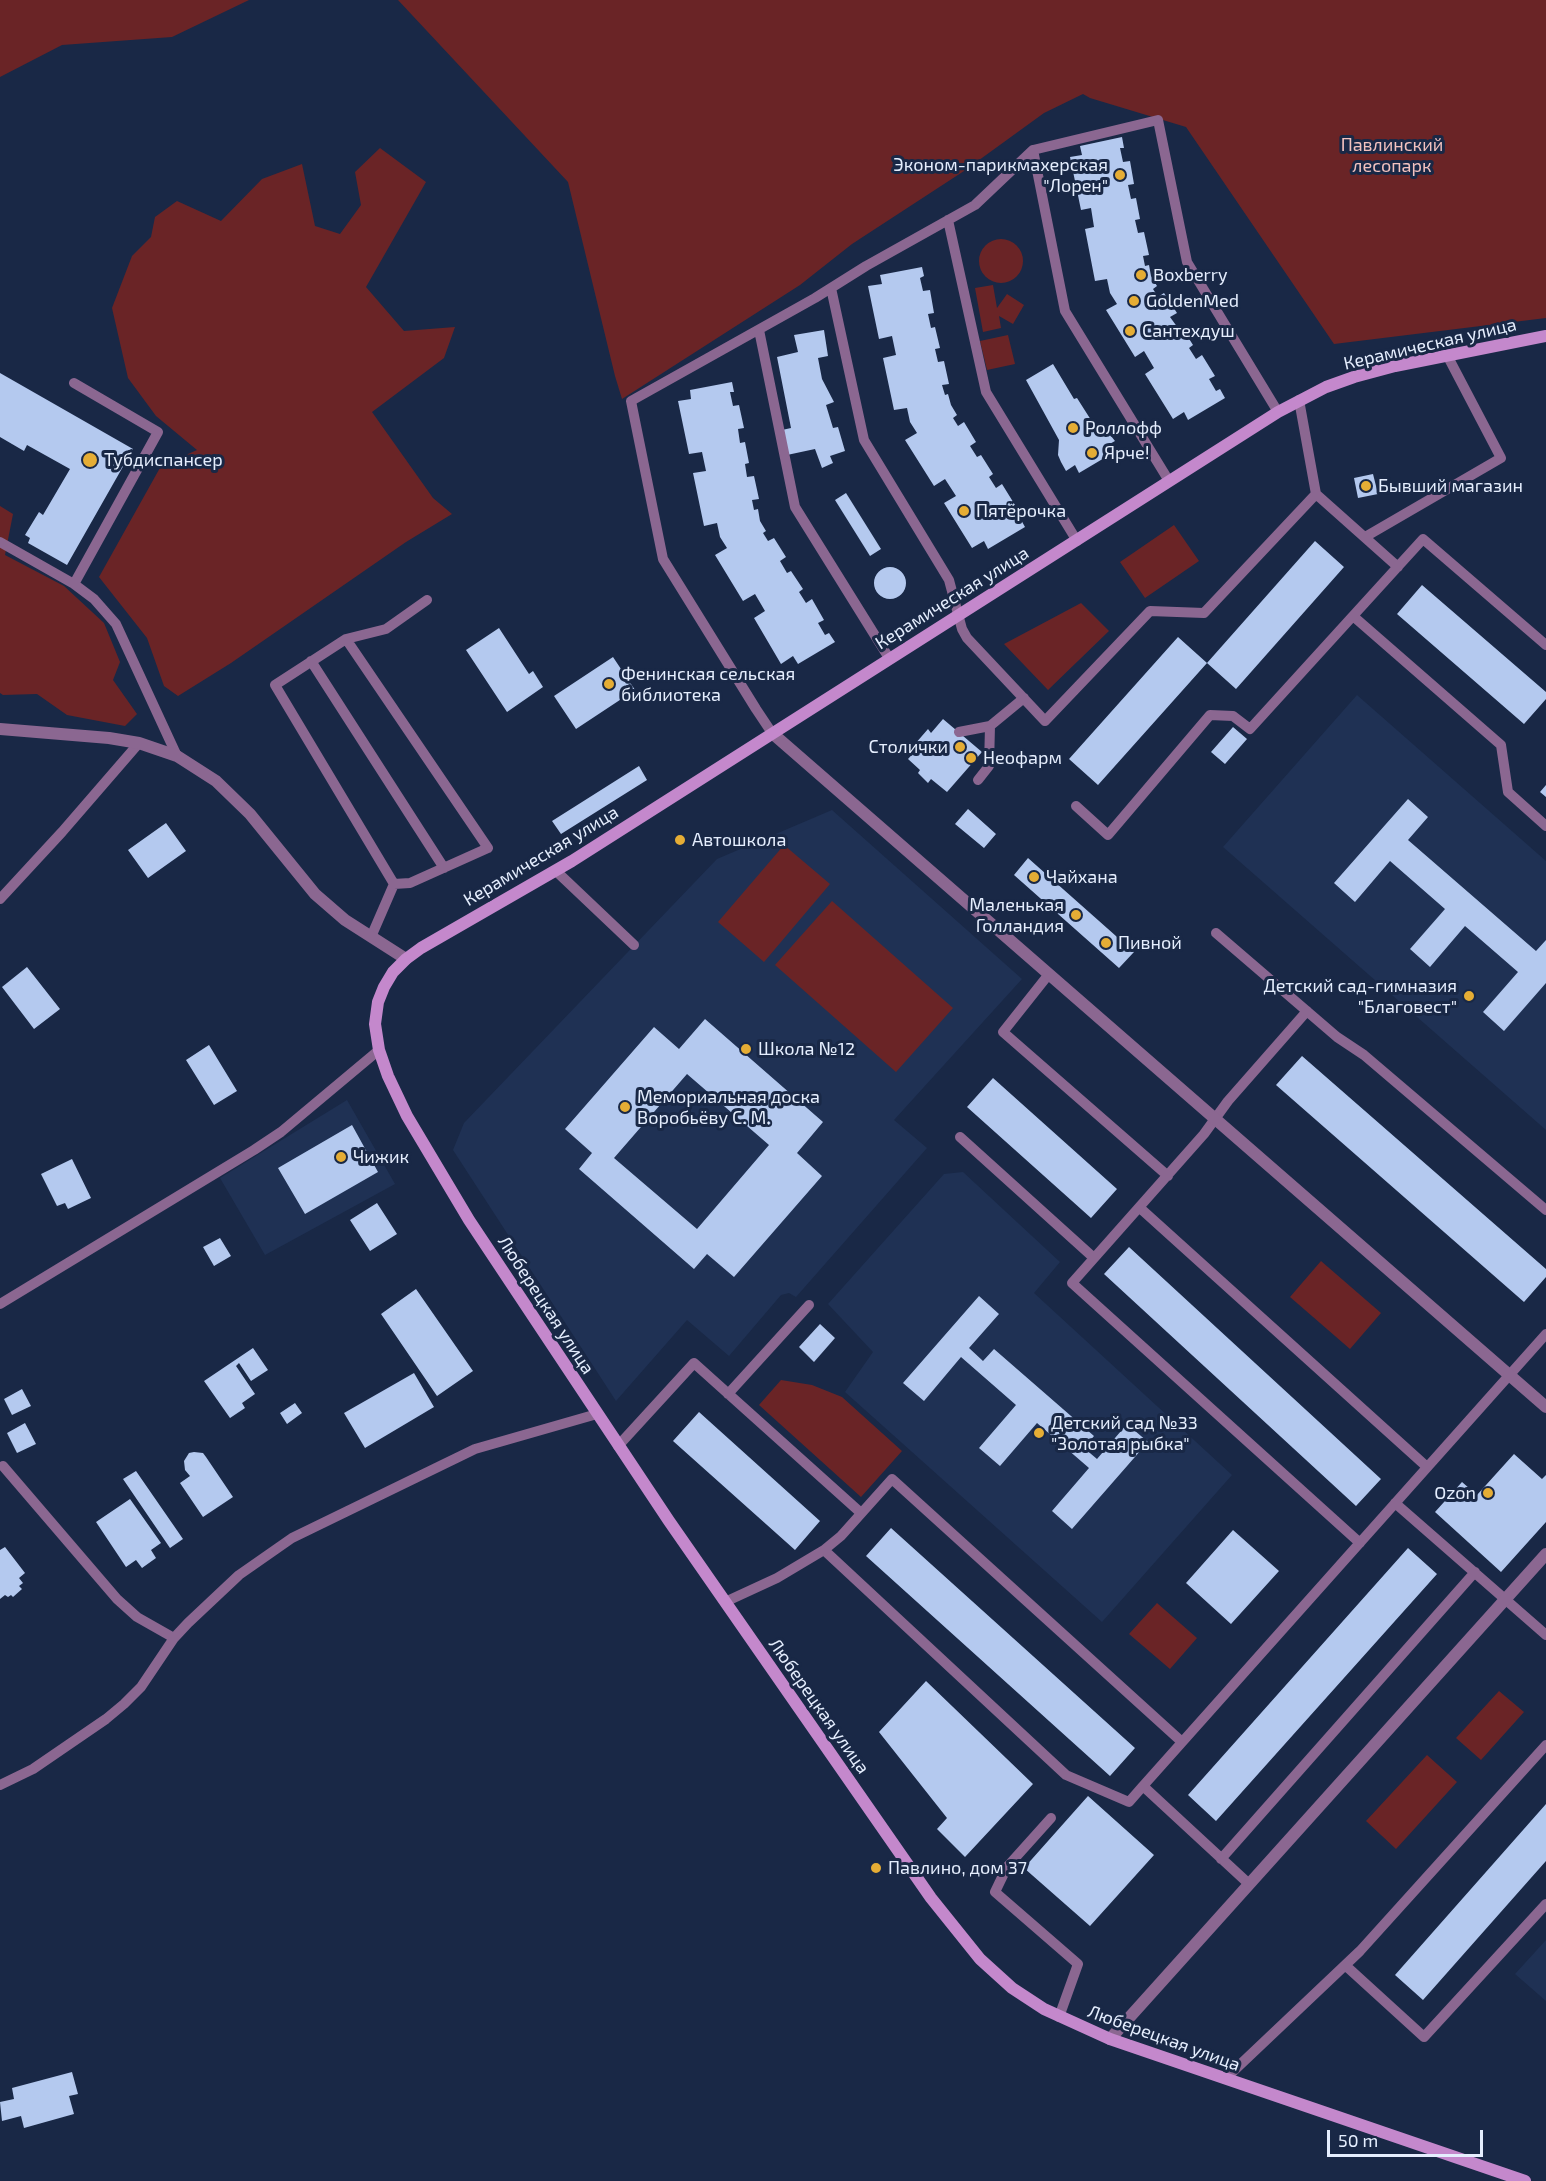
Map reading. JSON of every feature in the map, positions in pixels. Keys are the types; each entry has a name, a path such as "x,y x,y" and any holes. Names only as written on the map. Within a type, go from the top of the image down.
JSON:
{"main road":[{"name":"Керамическая улица","path":"406,959 556,871 888,658 959,616 1299,400 1354,377 1447,355 1546,336"},
{"name":"Люберецкая улица","path":"406,959 393,972 378,1002 375,1024 379,1050 388,1076 407,1116 434,1162 618,1446 964,1941 996,1975 1012,1988 1059,2017 1110,2040 1525,2181"}],"street":[{"path":"0,729 109,738 140,743 177,756 216,781 250,814 315,894 345,920 406,959"},
{"path":"772,733 1546,1407"},
{"path":"1110,2040 1546,1554"}],"lane":[{"path":"772,733 663,559 631,401 975,205 1032,150 1158,120 1186,262 1278,412"},
{"path":"1032,150 1065,311 1169,482"},
{"path":"948,220 986,392 1077,541"},
{"path":"831,288 864,440 949,580 967,638 1045,721 1150,611 1204,613 1316,494"},
{"path":"759,330 795,507 888,658"},
{"path":"1365,537 1501,458 1447,355"},
{"path":"74,383 158,432 74,584"},
{"path":"1299,400 1316,494 1398,567"},
{"path":"1076,806 1108,835 1210,715 1233,716 1250,729 1423,539 1546,645"},
{"path":"0,542 74,584 94,599 116,624 177,756"},
{"path":"394,884 275,685 346,639 386,629 427,600"},
{"path":"1353,616 1501,745 1508,792 1546,826"},
{"path":"346,639 488,848 410,883 394,884"},
{"path":"311,661 444,868"},
{"path":"959,732 990,726 1024,698"},
{"path":"978,780 989,766 990,726"},
{"path":"0,899 140,743"},
{"path":"556,871 634,945"},
{"path":"371,937 394,884"},
{"path":"1216,933 1337,1037 1364,1055 1546,1210"},
{"path":"1049,974 1003,1032 1168,1176"},
{"path":"1307,1011 1233,1095 1168,1176 1072,1283 1360,1543"},
{"path":"0,1304 254,1150 281,1131 379,1050"},
{"path":"960,1137 1094,1258"},
{"path":"1140,1208 1427,1467"},
{"path":"729,1394 809,1305"},
{"path":"824,1550 1066,1775 1129,1802 1546,1334"},
{"path":"618,1446 694,1363 861,1513"},
{"path":"0,1785 33,1770 124,1704 142,1685 174,1638 239,1575 292,1538 475,1449 597,1414"},
{"path":"3,1466 117,1599 137,1617 174,1638"},
{"path":"725,1602 777,1578 824,1550 841,1536 892,1479 1182,1742"},
{"path":"1395,1503 1546,1635"},
{"path":"1221,1859 1475,1572"},
{"path":"1225,2079 1360,1951 1546,1745"},
{"path":"1143,1786 1249,1884"},
{"path":"1051,1818 1007,1867 995,1892 1078,1964 1059,2017"},
{"path":"1345,1965 1424,2037 1546,1904"}],"shaded area":[{"name":"Детский сад-гимназия \"Благовест\"","path":"1357,695 1546,861 1546,1130 1223,847"},
{"name":"Школа №12","path":"832,810 1022,979 894,1120 927,1148 796,1297 789,1293 781,1295 729,1356 687,1320 616,1401 453,1150 464,1123 717,859"},
{"path":"347,1100 395,1184 265,1255 220,1178"},
{"name":"Детский сад №33 \"Золотая рыбка\"","path":"963,1172 1060,1262 1034,1293 1232,1475 1102,1622 845,1392 873,1352 828,1304 944,1174"},
{"path":"1546,1940 1546,2001 1515,1974"}],"green space":[{"path":"0,0 249,0 172,37 62,45 0,77"},
{"name":"Павлинский лесопарк","path":"398,0 1546,0 1546,318 1334,344 1186,127 1083,94 1044,113 964,171 852,244 800,285 622,399 568,182"},
{"path":"380,148 426,182 366,287 404,331 455,327 444,358 372,412 433,498 452,514 406,542 231,663 178,696 164,686 147,638 99,577 161,466 197,450 156,416 128,378 112,308 132,256 151,237 155,217 177,201 221,221 262,179 302,164 315,226 340,234 361,205 355,172"},
{"path":"1001,239 1010,240 1017,245 1022,252 1022,270 1017,277 1010,282 1001,283 992,282 985,277 980,270 979,261 980,252 985,245 992,240"},
{"path":"993,285 997,308 1007,294 1024,305 1013,324 999,316 1001,328 983,332 975,288"},
{"path":"1008,335 1015,364 987,370 980,341"},
{"path":"0,506 13,514 5,555 64,586 104,623 120,662 113,680 137,714 125,726 67,715 37,694 3,695 0,693"},
{"path":"1174,525 1199,561 1145,598 1120,562"},
{"path":"1081,603 1109,631 1048,690 1004,644"},
{"path":"784,845 830,884 764,962 718,922"},
{"path":"832,901 953,1008 896,1072 775,965"},
{"path":"1321,1261 1381,1313 1350,1349 1290,1297"},
{"path":"781,1380 812,1385 842,1397 902,1451 861,1497 759,1405"},
{"path":"1157,1603 1197,1638 1170,1669 1129,1634"},
{"path":"1499,1691 1524,1712 1481,1760 1456,1738"},
{"path":"1427,1755 1457,1782 1396,1849 1366,1821"}],"building":[{"path":"1122,137 1124,148 1120,148 1123,162 1130,161 1134,184 1128,185 1131,199 1136,198 1140,219 1135,220 1138,233 1144,232 1149,255 1143,256 1145,266 1149,265 1151,276 1157,286 1153,289 1158,297 1164,293 1177,313 1170,317 1178,328 1181,326 1193,345 1189,348 1196,359 1202,355 1215,376 1209,379 1216,391 1220,389 1225,398 1188,420 1184,412 1173,419 1145,374 1154,368 1144,351 1135,357 1106,310 1117,304 1110,293 1107,279 1095,281 1085,229 1094,227 1091,208 1081,210 1070,157 1082,155 1080,146"},
{"path":"922,267 924,276 920,278 923,291 930,290 934,313 928,314 931,328 935,327 940,348 935,349 938,362 944,361 949,384 942,385 957,415 953,418 958,426 964,422 976,442 970,446 977,457 981,455 993,474 989,477 996,488 1002,484 1015,505 1008,508 1016,520 1020,518 1025,527 988,549 984,541 972,548 944,503 956,496 945,479 934,486 905,440 917,433 910,422 907,408 894,410 883,358 896,355 892,336 879,339 868,286 882,284 880,275"},
{"path":"824,330 828,356 818,358 822,379 834,402 826,405 833,428 838,427 845,451 830,456 833,463 822,468 815,449 787,455 782,430 791,428 777,357 798,352 794,335"},
{"path":"1053,364 1074,399 1077,398 1091,420 1103,426 1115,441 1106,446 1111,454 1079,473 1075,465 1066,471 1058,455 1059,440 1026,380"},
{"name":"Тубдиспансер","path":"0,373 133,449 67,565 28,543 30,538 25,535 39,512 43,515 70,469 27,445 24,451 0,437"},
{"path":"732,382 734,392 730,392 733,406 739,405 744,428 738,429 740,443 745,442 749,463 745,464 747,477 754,476 759,499 752,500 754,510 758,509 760,521 766,531 763,533 768,541 774,538 786,557 780,561 787,573 791,571 803,589 799,592 806,603 812,599 824,620 818,623 825,635 829,633 835,642 798,664 793,656 781,664 754,618 765,611 755,594 743,601 715,555 727,548 720,537 717,523 704,526 693,473 706,471 702,452 689,454 678,401 691,399 690,390"},
{"name":"Бывший магазин","path":"1373,474 1378,494 1358,498 1354,478"},
{"path":"846,493 881,549 870,556 835,500"},
{"path":"1315,541 1344,567 1236,689 1207,663"},
{"path":"890,567 901,572 906,583 901,594 890,599 879,594 874,583 879,572"},
{"path":"1422,585 1546,692 1546,699 1524,724 1397,614"},
{"path":"499,628 529,674 533,671 543,687 507,712 466,650"},
{"path":"1178,637 1207,663 1098,785 1069,759"},
{"path":"613,657 635,690 576,729 554,696"},
{"path":"943,719 982,752 947,792 931,779 928,783 918,773 920,770 908,759 919,747 915,744 928,729 931,733"},
{"path":"1233,727 1247,739 1225,764 1211,752"},
{"path":"639,766 647,780 561,834 552,821"},
{"path":"1546,785 1546,797 1540,792"},
{"path":"1408,799 1428,817 1408,840 1536,951 1546,940 1546,983 1504,1031 1483,1012 1518,972 1465,926 1430,967 1410,949 1445,909 1390,861 1355,902 1334,883"},
{"path":"968,809 996,834 984,848 955,824"},
{"path":"166,823 186,851 148,878 128,850"},
{"path":"1028,858 1134,952 1119,968 1014,875"},
{"path":"27,967 60,1009 34,1029 2,987"},
{"path":"705,1019 823,1122 797,1153 822,1176 734,1277 707,1254 694,1269 579,1169 592,1153 565,1129 654,1027 679,1049","holes":["687,1074 769,1145 697,1229 614,1158"]},
{"path":"209,1045 237,1091 214,1105 186,1060"},
{"path":"1302,1056 1546,1269 1546,1277 1524,1302 1276,1085"},
{"path":"993,1078 1117,1189 1091,1218 967,1107"},
{"path":"352,1125 378,1172 305,1214 278,1168"},
{"path":"72,1159 91,1198 68,1209 65,1203 57,1206 41,1174"},
{"path":"377,1203 397,1234 370,1251 350,1220"},
{"path":"220,1238 231,1256 214,1266 203,1247"},
{"path":"1129,1247 1381,1479 1356,1506 1104,1274"},
{"path":"416,1289 473,1371 437,1396 381,1314"},
{"path":"979,1296 999,1314 969,1348 983,1361 994,1349 1094,1436 1084,1448 1097,1459 1127,1424 1148,1442 1072,1529 1052,1511 1089,1468 1037,1423 1000,1466 979,1448 1016,1405 961,1357 924,1401 903,1383"},
{"path":"820,1324 835,1338 814,1362 799,1347"},
{"path":"253,1348 268,1370 251,1381 239,1363 236,1366 255,1394 242,1403 245,1408 230,1418 204,1381"},
{"path":"414,1373 434,1407 365,1448 344,1413"},
{"path":"22,1389 31,1406 12,1415 4,1399"},
{"path":"295,1403 302,1413 287,1424 280,1413"},
{"path":"699,1412 820,1521 795,1550 673,1441"},
{"path":"25,1423 36,1444 17,1453 7,1433"},
{"path":"189,1453 203,1453 233,1497 203,1517 180,1483 190,1476 185,1470 184,1461"},
{"path":"1514,1454 1542,1479 1546,1475 1546,1522 1501,1572 1435,1512 1462,1482 1477,1495"},
{"path":"136,1471 183,1539 170,1548 123,1479"},
{"path":"130,1499 161,1543 151,1550 156,1558 142,1568 136,1560 126,1567 96,1522"},
{"path":"891,1528 1135,1748 1110,1776 866,1556"},
{"path":"1233,1530 1279,1571 1231,1624 1186,1583"},
{"path":"5,1547 25,1573 19,1578 23,1583 19,1586 22,1589 13,1597 5,1595 0,1599 0,1550"},
{"path":"1408,1548 1437,1574 1216,1821 1188,1795"},
{"path":"926,1681 1033,1784 965,1857 937,1829 947,1818 879,1732"},
{"path":"1088,1796 1154,1855 1090,1926 1024,1868"},
{"path":"1546,1804 1546,1861 1423,2000 1395,1975"},
{"path":"72,2072 78,2094 69,2096 74,2114 24,2128 21,2116 2,2121 0,2102 14,2099 12,2088"}],"place":[{"name":"Эконом-парикмахерская \"Лорен\"","path":"1120,175"},
{"name":"Boxberry","path":"1141,275"},
{"name":"GoldenMed","path":"1134,301"},
{"name":"Сантехдуш","path":"1130,331"},
{"name":"Роллофф","path":"1073,428"},
{"name":"Ярче!","path":"1092,453"},
{"name":"Тубдиспансер","path":"90,460"},
{"name":"Бывший магазин","path":"1366,486"},
{"name":"Пятёрочка","path":"964,511"},
{"name":"Фенинская сельская библиотека","path":"609,684"},
{"name":"Столички","path":"960,747"},
{"name":"Неофарм","path":"971,758"},
{"name":"Автошкола","path":"680,840"},
{"name":"Чайхана","path":"1034,877"},
{"name":"Маленькая Голландия","path":"1076,915"},
{"name":"Пивной","path":"1106,943"},
{"name":"Детский сад-гимназия \"Благовест\"","path":"1469,996"},
{"name":"Школа №12","path":"746,1049"},
{"name":"Мемориальная доска Воробьёву С. М.","path":"625,1107"},
{"name":"Чижик","path":"341,1157"},
{"name":"Детский сад №33 \"Золотая рыбка\"","path":"1039,1433"},
{"name":"Ozon","path":"1488,1493"},
{"name":"Павлино, дом 37","path":"876,1868"}]}
